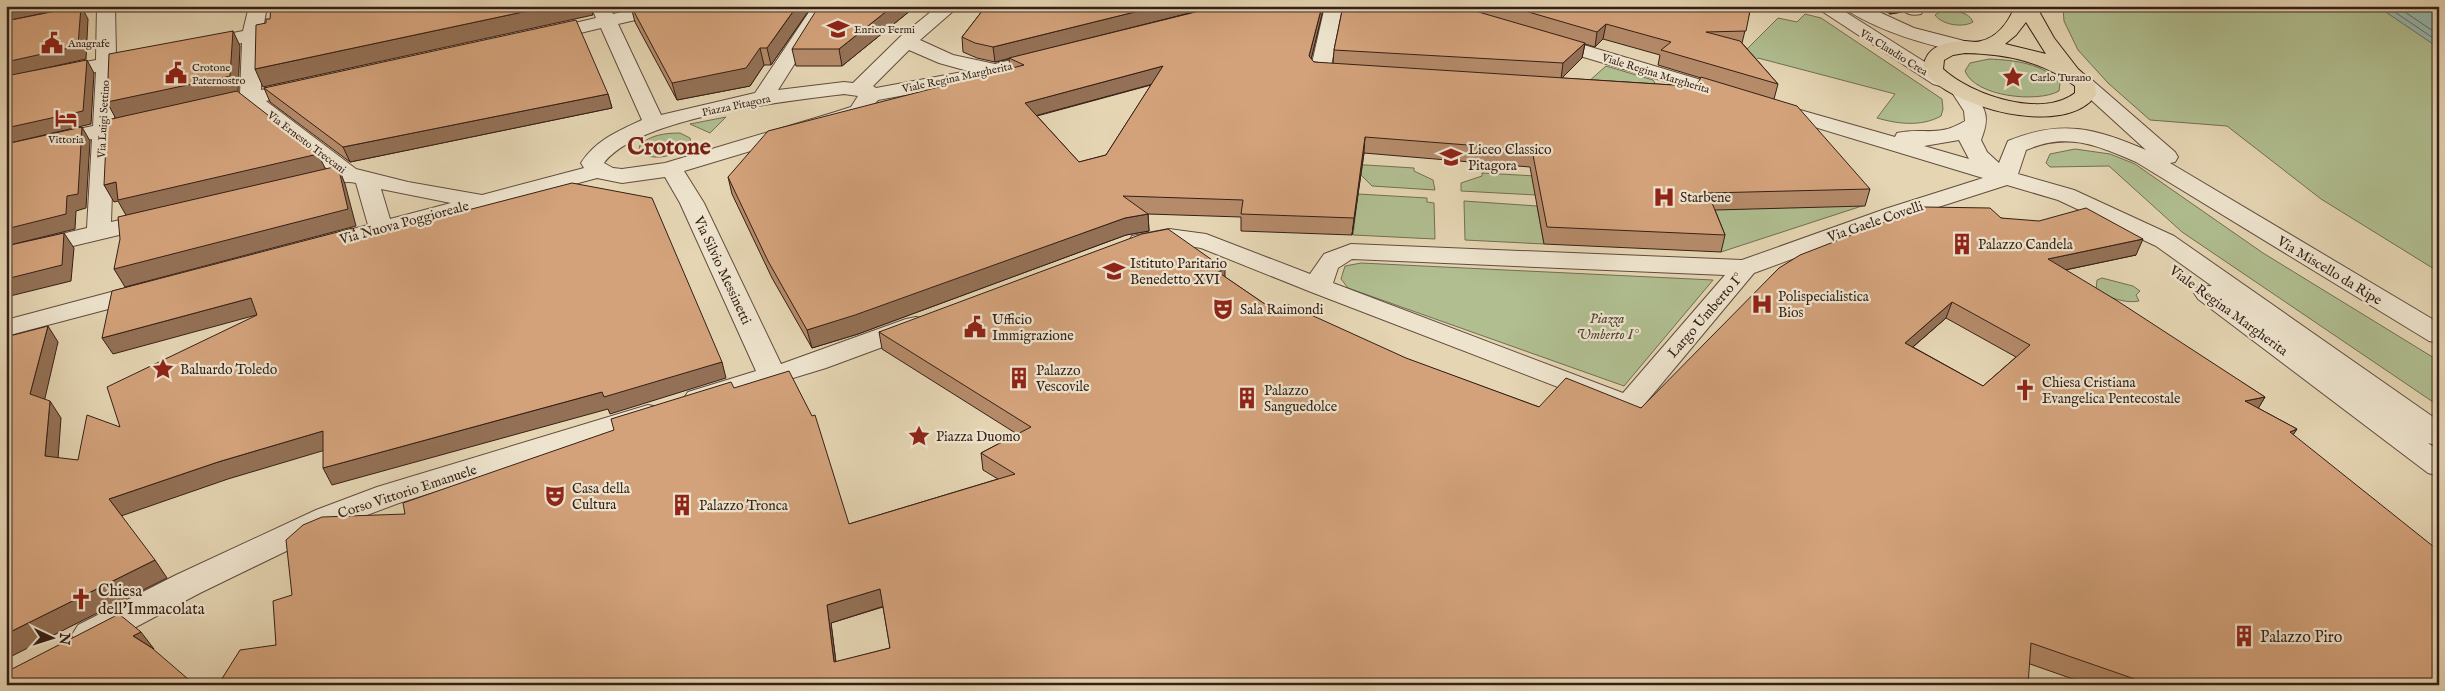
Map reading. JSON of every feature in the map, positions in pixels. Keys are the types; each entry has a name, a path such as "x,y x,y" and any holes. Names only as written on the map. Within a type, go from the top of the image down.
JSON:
{"main road":[{"path":"1985,47 1999,40 2017,25 2026,6"},
{"path":"2026,6 2045,40 2077,77 2086,95 2071,106 2050,109 2024,109 1992,103 1963,94 1940,80 1933,70 1934,58 1947,50 1965,47 1985,47 2019,52 2049,61 2077,77"}],"street":[{"path":"250,99 252,35 258,6"},
{"path":"526,39 564,31 604,14 642,13 673,6"},
{"path":"762,98 822,6"},
{"path":"598,171 611,175 631,175 671,168 824,124 858,111 866,103 865,92 908,40 950,6"},
{"path":"1334,6 1320,72 1369,75"},
{"name":"Via Claudio Crea","path":"1823,6 1940,80"},
{"name":"Via Claudio Crea","path":"1853,6 1887,25 1925,38 1965,47"},
{"name":"Via Luigi Settino","path":"100,232 106,64 104,8"},
{"path":"604,14 654,123"},
{"path":"6,83 252,35"},
{"name":"Viale Regina Margherita","path":"1529,35 2066,195 2165,241 2439,436"},
{"path":"908,40 922,50 954,62 1001,68"},
{"name":"Viale Regina Margherita","path":"865,92 954,80 1068,51"},
{"path":"2077,77 2124,121 2222,203"},
{"path":"195,111 326,82"},
{"name":"Piazza Pitagora","path":"598,171 592,163 599,154 616,140 654,123 762,98 810,91 865,92"},
{"path":"1648,91 1735,96"},
{"path":"1963,94 1975,108 1977,123 1970,140 1974,150 1981,162 2005,178 2016,146 2055,133 2113,143 2144,157 2222,203"},
{"name":"Via Ernesto Treccani","path":"250,99 357,177"},
{"path":"2055,133 2071,106"},
{"path":"6,151 167,117"},
{"path":"1868,135 1934,140 1958,135 1977,123"},
{"name":"Via Silvio Messinetti","path":"671,168 692,203 772,376"},
{"name":"Via Nuova Poggioreale","path":"296,251 598,171"},
{"path":"281,190 357,177 453,197 489,200"},
{"path":"357,177 381,229"},
{"name":"Viale Regina Margherita","path":"2005,178 2152,254 2439,466"},
{"name":"Via Gaele Covelli","path":"1745,268 1893,214 2005,178"},
{"name":"Via Miscello da Ripe","path":"2222,203 2439,335"},
{"path":"6,255 176,214"},
{"path":"1115,250 1136,242 1169,236 1185,236 1206,241 1320,287"},
{"name":"Largo Umberto I°","path":"1351,251 1745,268 1628,405 1320,287 1325,267 1332,258 1351,251"},
{"path":"6,328 164,286"},
{"name":"Corso Vittorio Emanuele","path":"67,647 188,584 327,518 388,495 824,360 939,316"}],"green space":[{"path":"2063,6 2377,6 2439,48 2439,272 2321,199 2227,126 2150,120 2108,83 2078,50 2064,21"},
{"path":"1941,11 1964,13 1973,22 1964,25 1947,23 1935,15"},
{"path":"1805,14 1821,18 1942,99 1943,109 1941,116 1926,122 1917,123 1893,122 1877,118 1895,94 1758,58 1738,79 1721,75 1778,18 1797,22"},
{"path":"1989,59 2028,64 2046,71 2060,84 2059,91 2037,97 2023,97 1994,92 1981,87 1971,80 1965,71 1970,63"},
{"path":"1606,66 1653,80 1655,83 1653,85 1588,82"},
{"path":"726,117 710,133 690,124"},
{"path":"680,133 690,138 691,143 673,154 658,157 644,154 639,150 640,145 653,137 663,134"},
{"path":"2075,149 2110,154 2135,164 2263,253 2439,361 2439,406 2182,232 2109,166 2050,167 2046,163 2050,154"},
{"path":"1350,164 1414,168 1414,171 1433,180 1435,190 1372,186"},
{"path":"1482,173 1571,178 1536,195 1461,191 1461,183 1482,176"},
{"path":"1358,194 1427,198 1427,202 1434,203 1435,239 1353,235"},
{"path":"1464,201 1537,206 1544,244 1465,240"},
{"path":"1865,205 1721,252 1704,210"},
{"name":"Piazza Umberto I°","path":"1361,263 1713,280 1624,386 1348,288 1341,279 1345,266"},
{"path":"2102,278 2133,286 2140,291 2136,295 2139,301 2128,302 2116,299 2096,290 2097,280"}],"water":[{"path":"2377,6 2439,6 2439,48"}],"building":[{"path":"81,6 78,46 6,62 6,21"},
{"path":"271,6 551,6 255,69 256,25 266,23 266,19 270,19"},
{"path":"631,6 797,6 767,48 760,48 746,68 672,83"},
{"path":"819,6 893,6 839,49 792,49"},
{"path":"986,6 1159,6 993,47 975,43 962,37"},
{"path":"1220,6 1322,6 1309,56 1314,62 1689,86 1698,83 1701,77 1797,106 1870,189 1708,193 1725,235 1547,227 1532,150 1365,137 1354,218 1241,214 1243,200 1123,196 1148,214 1125,218 855,315 807,330 768,261 728,177 768,131 1024,65 1009,58","holes":["1163,66 1106,155 1079,162 1025,103"]},
{"path":"1343,6 1458,6 1585,43 1563,63 1334,50"},
{"path":"1508,6 1751,6 1746,31 1706,32 1740,41 1778,84 1661,50 1671,42 1606,24 1597,32"},
{"path":"576,20 608,94 343,147 264,88"},
{"path":"233,31 230,76 107,102 109,54"},
{"path":"87,60 83,111 6,128 6,76"},
{"path":"237,91 318,154 118,200 116,182 104,185 107,120"},
{"path":"82,127 78,194 67,196 66,214 6,229 6,144"},
{"path":"338,166 348,209 114,269 120,239 118,217"},
{"path":"572,183 652,198 722,362 604,397 602,392 323,468 323,431 218,462 109,499 155,560 6,634 6,337 48,326 30,394 50,401 45,456 78,460 87,415 120,427 107,387 257,315 251,298 102,338 112,291 353,228 356,239"},
{"path":"1924,207 1990,208 2001,218 2039,221 2086,208 2143,239 2048,259 2116,300 2265,397 2245,401 2297,429 2290,432 2439,551 2439,685 2152,685 2031,643 2028,685 218,685 240,650 276,645 273,601 292,595 286,540 303,525 322,517 405,514 403,503 614,430 611,419 731,382 734,388 789,371 812,416 815,415 849,524 1015,474 981,453 1031,427 879,332 1142,234 1168,229 1225,269 1218,272 1275,311 1287,304 1406,358 1539,407 1566,378 1641,408 1779,268 1800,255","holes":["1952,302 2030,345 1983,386 1905,343","880,589 890,648 834,662 827,605"]},
{"path":"64,233 62,265 6,279 6,246"},
{"path":"119,614 141,632 133,636 152,648 195,685 6,685 6,669 12,669"}],"place":[{"name":"Enrico Fermi","path":"838,29"},
{"name":"Anagrafe","path":"52,43"},
{"name":"Crotone Paternostro","path":"176,73"},
{"name":"Carlo Turano","path":"2013,77"},
{"name":"Vittoria","path":"66,118"},
{"name":"Liceo Classico Pitagora","path":"1451,157"},
{"name":"Starbene","path":"1664,197"},
{"name":"Palazzo Candela","path":"1962,244"},
{"name":"Istituto Paritario Benedetto XVI","path":"1114,271"},
{"name":"Polispecialistica Bios","path":"1762,304"},
{"name":"Sala Raimondi","path":"1223,309"},
{"name":"Ufficio Immigrazione","path":"975,327"},
{"name":"Baluardo Toledo","path":"163,369"},
{"name":"Palazzo Vescovile","path":"1019,378"},
{"name":"Chiesa Cristiana Evangelica Pentecostale","path":"2025,390"},
{"name":"Palazzo Sanguedolce","path":"1247,398"},
{"name":"Piazza Duomo","path":"919,436"},
{"name":"Casa della Cultura","path":"555,496"},
{"name":"Palazzo Tronca","path":"682,505"},
{"name":"Chiesa dell'Immacolata","path":"81,599"},
{"name":"Palazzo Piro","path":"2244,636"}],"district":[{"name":"Crotone","path":"669,146"}]}
